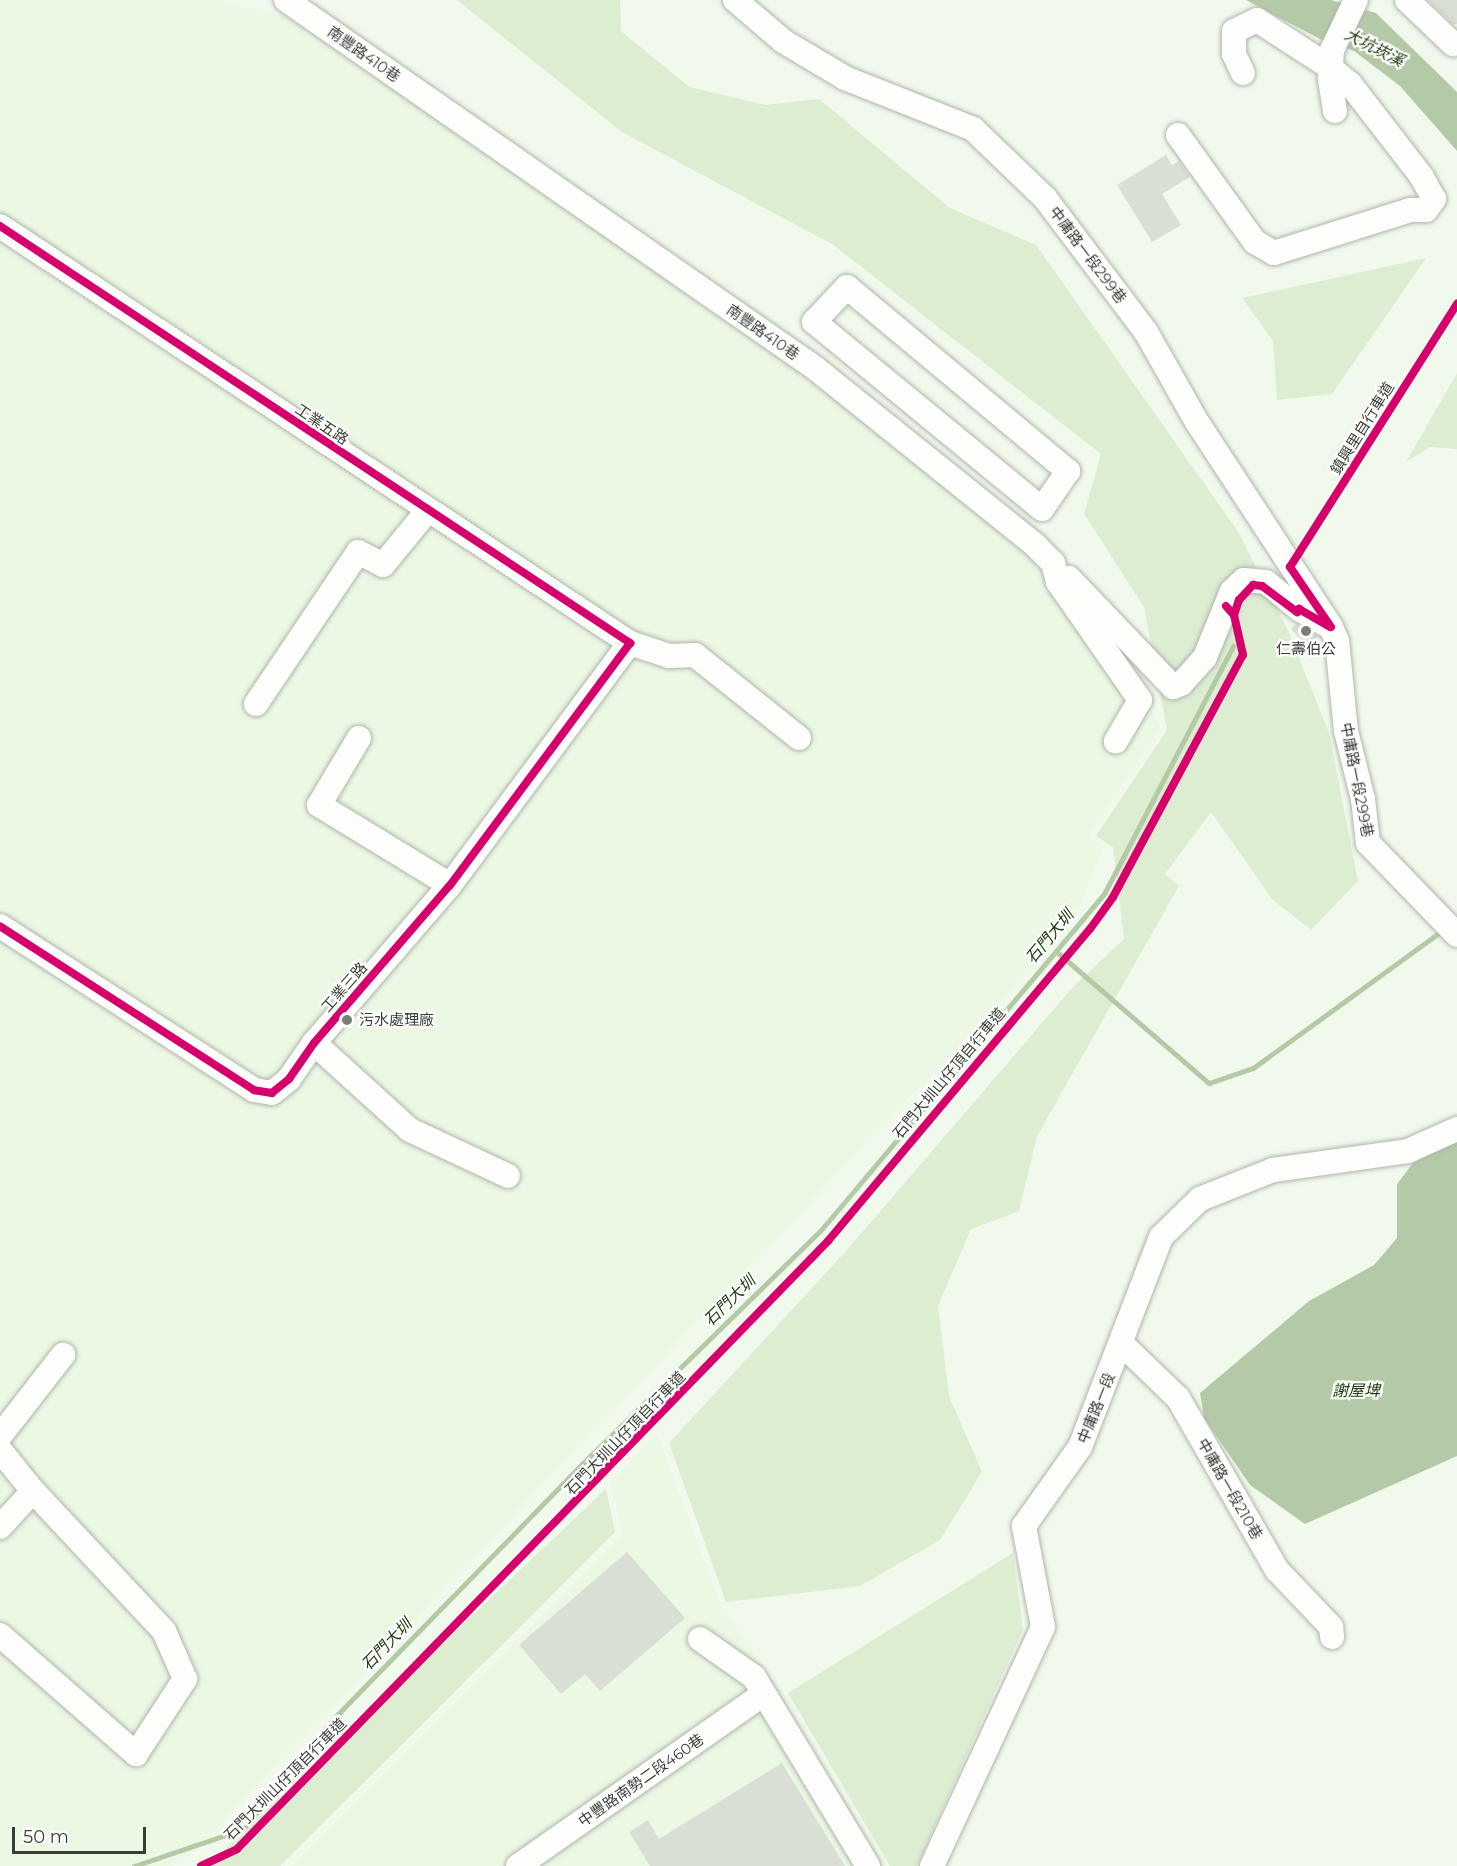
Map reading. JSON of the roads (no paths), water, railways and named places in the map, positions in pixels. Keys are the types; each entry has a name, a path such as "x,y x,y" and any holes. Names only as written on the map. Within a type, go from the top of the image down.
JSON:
{"street":[{"name":"南豐路410巷","path":"285,0 815,368 1053,563 1058,582 1140,700 1116,741"},
{"name":"中庸路一段299巷","path":"735,0 783,41 845,78 953,118 973,129 1015,166 1046,198 1146,332 1197,422 1331,627 1337,640 1346,732 1363,799 1368,843 1452,929"},
{"path":"1335,111 1332,58 1356,0"},
{"path":"1407,0 1453,44"},
{"path":"1178,135 1255,242 1274,253 1410,210 1426,210 1434,199 1422,177 1332,58 1257,20 1234,31 1234,54 1244,73"},
{"name":"工業五路","path":"0,226 630,643 669,656 695,655 800,738"},
{"path":"847,287 1068,471 1042,509 986,464 814,322 847,287"},
{"path":"965,489 986,464"},
{"path":"256,704 358,552 383,566 428,510"},
{"path":"1053,563 1173,687 1181,684 1205,657 1232,591 1244,580 1266,582 1299,609 1331,627"},
{"name":"工業三路","path":"0,926 254,1090 272,1092 280,1086 314,1043 450,885 630,643"},
{"path":"359,738 319,805 450,885"},
{"path":"314,1043 410,1130 508,1176"},
{"name":"中庸路一段","path":"932,1866 1043,1627 1024,1526 1080,1447 1122,1344 1161,1238 1200,1198 1273,1170 1408,1151 1457,1129"},
{"name":"中庸路一段210巷","path":"1122,1344 1178,1398 1277,1570 1332,1627 1332,1637"},
{"path":"0,1436 63,1355"},
{"path":"0,1450 33,1491 164,1631 185,1679 136,1754 0,1635"},
{"path":"0,1527 33,1491"},
{"path":"700,1639 754,1677 868,1866"},
{"name":"中豐路南勢二段460巷","path":"518,1866 764,1694"}],"water":[{"name":"大坑崁溪","path":"1246,0 1331,0 1376,13 1457,92 1457,151 1400,86 1354,51 1320,39"},
{"name":"謝屋埤","path":"1457,1139 1457,1456 1305,1524 1250,1485 1204,1418 1200,1393 1309,1301 1374,1265 1397,1238 1397,1184 1413,1163"}],"waterway":[{"name":"石門大圳","path":"134,1866 243,1829 338,1714 583,1463 821,1230 1104,894 1233,646"},
{"path":"1057,952 1209,1083 1253,1068 1444,929"}],"place":[{"name":"仁壽伯公","path":"1306,631"},
{"name":"污水處理廠","path":"347,1020"}]}
